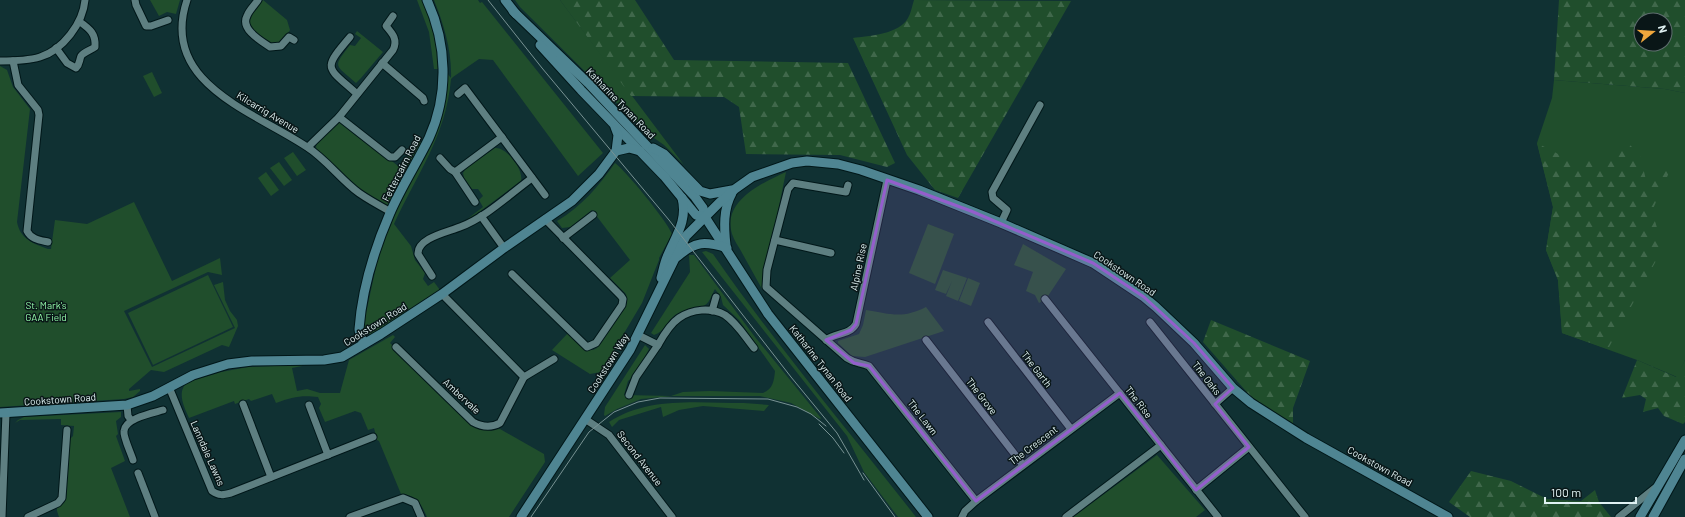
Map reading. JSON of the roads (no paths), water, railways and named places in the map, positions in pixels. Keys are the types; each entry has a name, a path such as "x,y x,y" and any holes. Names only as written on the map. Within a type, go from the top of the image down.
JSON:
{"street":[{"path":"0,61 28,60 42,57 56,48 66,40 80,22 84,13 85,0"},
{"path":"135,0 146,26 151,26 168,20"},
{"name":"Kilcarrig Avenue","path":"187,0 182,24 183,41 191,64 208,85 226,99 308,147 359,193 391,212"},
{"path":"258,0 246,17 246,25 249,30 270,47 281,46 289,37 294,40"},
{"name":"Fettercairn Road","path":"365,343 360,336 358,329 367,284 378,245 391,212 430,136 442,95 442,52 435,20 427,0"},
{"name":"Katharine Tynan Road","path":"505,0 529,33 615,126 643,148 694,197 703,208 705,217 727,248 768,314 928,517"},
{"name":"Katharine Tynan Road","path":"513,11 588,83 643,148 696,215 705,217"},
{"path":"308,147 339,116 394,50 396,45 393,34 386,26 393,16"},
{"path":"56,48 67,63 76,68 79,65 81,56 95,47 96,41 94,33 89,27 80,22"},
{"path":"350,36 333,57 331,68 335,75 357,94"},
{"path":"13,61 18,85 38,110 40,115 27,231 29,236 37,240 48,242"},
{"path":"382,63 423,98 424,101"},
{"path":"458,94 465,88 545,195"},
{"path":"1001,223 1007,210 993,198 992,192 1040,105"},
{"path":"339,116 390,157 395,157 402,150"},
{"name":"Katharine Tynan Road","path":"615,126 618,135 616,151"},
{"path":"455,172 502,137"},
{"path":"616,151 629,148 643,148 664,154 700,191 710,194 735,189"},
{"name":"Cookstown Road","path":"3,413 128,405 153,396 193,375 228,364 252,361 324,360 342,357 442,294 575,198 599,174 616,151"},
{"path":"440,158 450,169 455,172 475,202"},
{"name":"Cookstown Road","path":"705,217 735,189 752,177 792,163 807,162 838,164 861,170 919,190 1001,223 1093,263 1144,297 1194,343 1233,388 1271,417 1448,517"},
{"path":"432,276 418,254 418,250 422,244 433,237 472,222 532,178"},
{"name":"Alpine Rise","path":"826,340 851,330 856,324 887,180"},
{"path":"826,340 766,288 767,270 788,189 793,183 846,192 848,185"},
{"path":"676,258 690,246 700,243 727,248 724,229 725,217 729,198 735,189"},
{"path":"659,289 665,263 682,225 684,207 681,196"},
{"path":"563,238 593,215"},
{"path":"481,216 504,248"},
{"name":"Cookstown Way","path":"521,517 638,335 684,239 705,217"},
{"path":"512,274 587,347 596,343 622,305 623,299 621,296 545,219"},
{"path":"775,240 830,253"},
{"path":"442,294 524,377 554,359"},
{"path":"712,310 716,297"},
{"name":"The Rise","path":"1045,299 1161,445 1215,516"},
{"path":"629,395 636,377 664,335 678,318 689,313 712,310 725,315 731,320 754,348"},
{"name":"The Garth","path":"988,322 1071,429"},
{"name":"The Oaks","path":"1150,322 1305,517"},
{"path":"638,335 658,345"},
{"name":"The Lawn","path":"826,340 854,363 863,363 869,366 976,501"},
{"name":"The Grove","path":"926,340 1023,465"},
{"name":"Ambervale","path":"396,347 473,422 479,425 490,427 500,423 524,377"},
{"name":"Lanndale Lawns","path":"169,387 212,491 217,494 223,495 373,437"},
{"path":"1215,404 1233,388"},
{"name":"The Crescent","path":"962,517 965,511 976,501 1120,393"},
{"path":"243,404 271,477"},
{"path":"128,405 128,416 131,420"},
{"path":"309,405 328,455"},
{"path":"133,460 123,432 125,426 131,420 163,410"},
{"path":"2,517 3,413"},
{"name":"Second Avenue","path":"585,419 609,435 672,517"},
{"path":"28,517 58,503 62,498 67,430"},
{"path":"1640,517 1685,440"},
{"path":"1066,517 1161,445"},
{"path":"1196,490 1249,447"},
{"path":"1653,517 1685,459"},
{"path":"138,473 155,517"},
{"path":"1619,517 1645,498 1661,482"},
{"path":"353,516 403,498 415,503 421,517"}],"tram line":[{"path":"488,0 542,68 669,220 791,377 837,433 864,480"},
{"path":"531,517 589,432 614,412 638,402 660,398 768,399 797,407 811,414 826,426"},
{"path":"819,424 833,438 844,453"},
{"path":"863,473 895,517"}],"park label":[{"name":"St. Mark's GAA Field","path":"46,310"}]}
